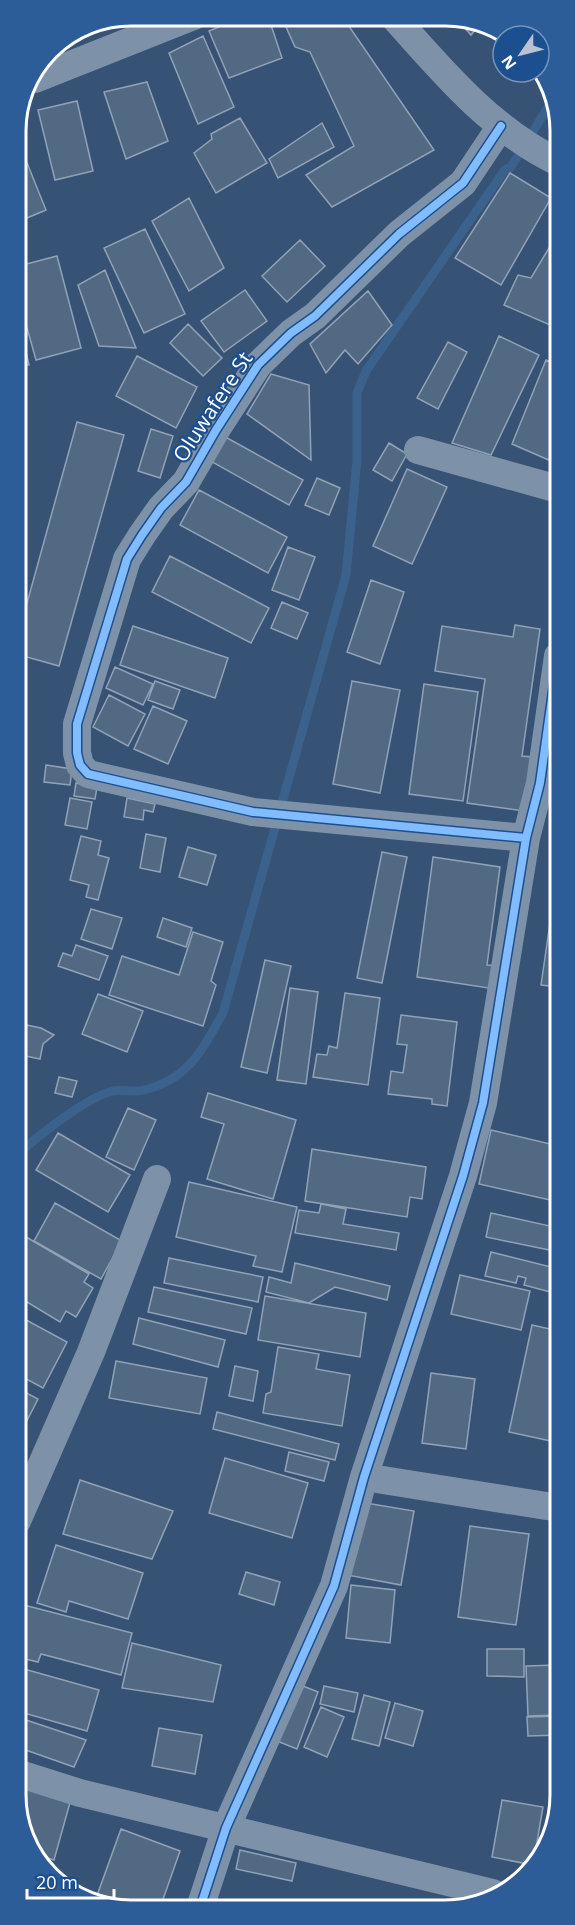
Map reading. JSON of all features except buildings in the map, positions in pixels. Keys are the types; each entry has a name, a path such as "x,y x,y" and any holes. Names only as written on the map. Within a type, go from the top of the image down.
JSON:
{"street":[{"path":"41,77 168,26"},
{"path":"402,26 444,73 504,129 550,158"},
{"name":"Oluwafere St","path":"504,129 463,183 399,234 315,316 291,333 258,365 186,482 161,508 127,559 77,724 76,753 80,765 88,774 253,812 526,838"},
{"path":"418,450 550,487"},
{"path":"203,1900 226,1828 334,1586 364,1477 463,1176 483,1103 526,838 549,783"},
{"path":"26,1500 91,1352 157,1179"},
{"path":"364,1477 549,1506"},
{"path":"26,1776 80,1793 486,1891"}],"waterway":[{"path":"26,1148 62,1119 101,1095 112,1091 144,1090 172,1079 183,1071 201,1051 223,1013 346,575 357,460 357,393 366,371 504,171 511,167 547,109"}],"cycle path":[{"path":"501,126 463,183 399,234 315,316 291,333 258,365 186,482 161,508 142,535 127,559 77,724 77,753 80,765 88,774 253,812 526,838"},
{"path":"203,1900 226,1828 334,1586 364,1477 463,1176 483,1103 526,838 540,783 550,715"}]}
